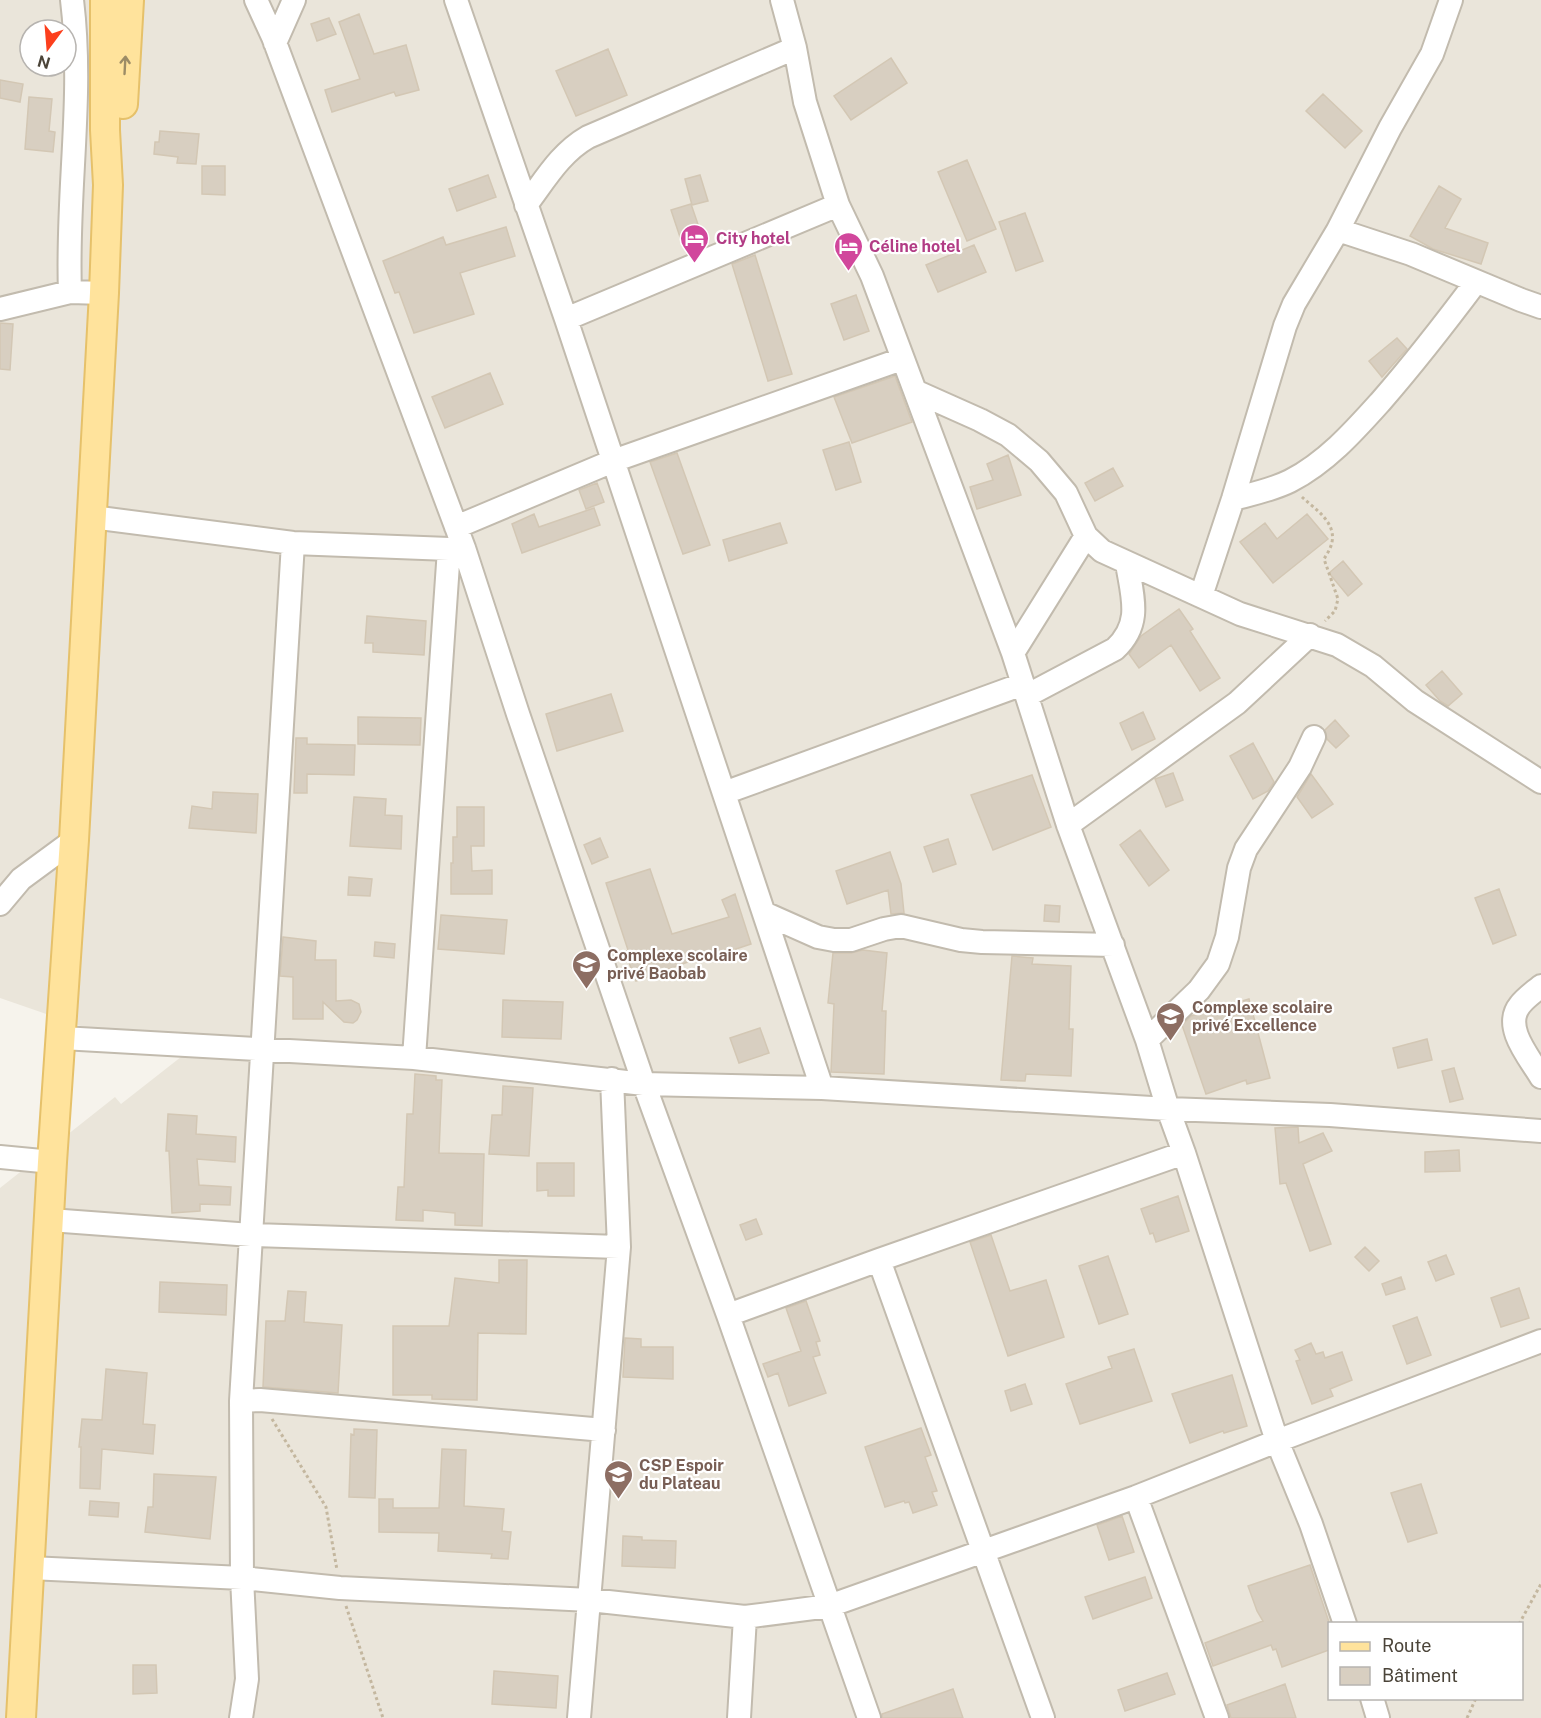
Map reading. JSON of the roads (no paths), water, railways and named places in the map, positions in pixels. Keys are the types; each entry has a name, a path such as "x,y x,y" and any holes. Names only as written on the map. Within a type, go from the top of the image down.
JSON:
{"main road":[{"path":"21,1718 52,1161 74,840 81,677 104,292 108,185 105,130 105,0"},
{"path":"108,185 123,105 129,0"}],"street":[{"path":"70,292 68,249 77,103 72,0"},
{"path":"246,0 274,40"},
{"path":"256,0 274,40 456,541 522,726 644,1084 729,1315 869,1718"},
{"path":"456,0 566,319 822,1088"},
{"path":"782,0 795,48 805,102 838,206 872,276 1013,653 1068,825 1148,1040 1167,1109 1184,1153 1276,1441 1311,1524 1346,1622"},
{"path":"1201,596 1233,500 1285,326 1294,304 1338,230 1390,128 1432,54 1451,0"},
{"path":"274,40 292,1"},
{"path":"526,205 560,158 574,145 795,48"},
{"path":"566,319 838,206"},
{"path":"1338,230 1411,254 1476,282 1541,306"},
{"path":"1233,500 1290,481 1326,457 1360,425 1429,344 1476,282"},
{"path":"0,309 70,292 104,292"},
{"path":"92,517 293,543 456,541 613,461 902,359"},
{"path":"915,391 1008,435 1039,462 1066,492 1086,536 1102,551 1239,614 1337,645 1373,666 1415,701 1541,782"},
{"path":"1013,653 1086,536"},
{"path":"414,1058 456,541"},
{"path":"241,1718 247,1679 243,1578 250,1401 251,1235 293,543"},
{"path":"724,793 1025,689 1115,649 1125,639 1133,623 1134,607 1126,563"},
{"path":"1068,825 1237,703 1310,635"},
{"path":"1148,1040 1199,990 1218,964 1227,938 1239,868 1246,849 1300,767 1314,737"},
{"path":"0,904 21,879 74,840"},
{"path":"764,913 818,937 834,940 851,940 901,926 961,940 982,942 1113,945"},
{"path":"1541,986 1519,1005 1514,1016 1515,1031 1541,1077"},
{"path":"62,1038 414,1058 644,1084 822,1088 1167,1109 1330,1115 1541,1131"},
{"path":"579,1718 619,1247 612,1079"},
{"path":"729,1315 1184,1153"},
{"path":"0,1157 52,1161"},
{"path":"50,1220 251,1235 619,1247"},
{"path":"879,1260 1042,1718"},
{"path":"30,1568 243,1578 340,1588 590,1600 745,1617 829,1606 1136,1497 1276,1441 1541,1341"},
{"path":"250,1401 604,1430"},
{"path":"1136,1497 1217,1718"},
{"path":"739,1718 745,1617"},
{"path":"1373,1700 1378,1718"}],"place":[{"name":"City hotel","path":"695,264"},
{"name":"Céline hotel","path":"848,272"},
{"name":"Complexe scolaire privé Baobab","path":"586,990"},
{"name":"Complexe scolaire privé Excellence","path":"1171,1042"},
{"name":"CSP Espoir du Plateau","path":"618,1500"}]}
